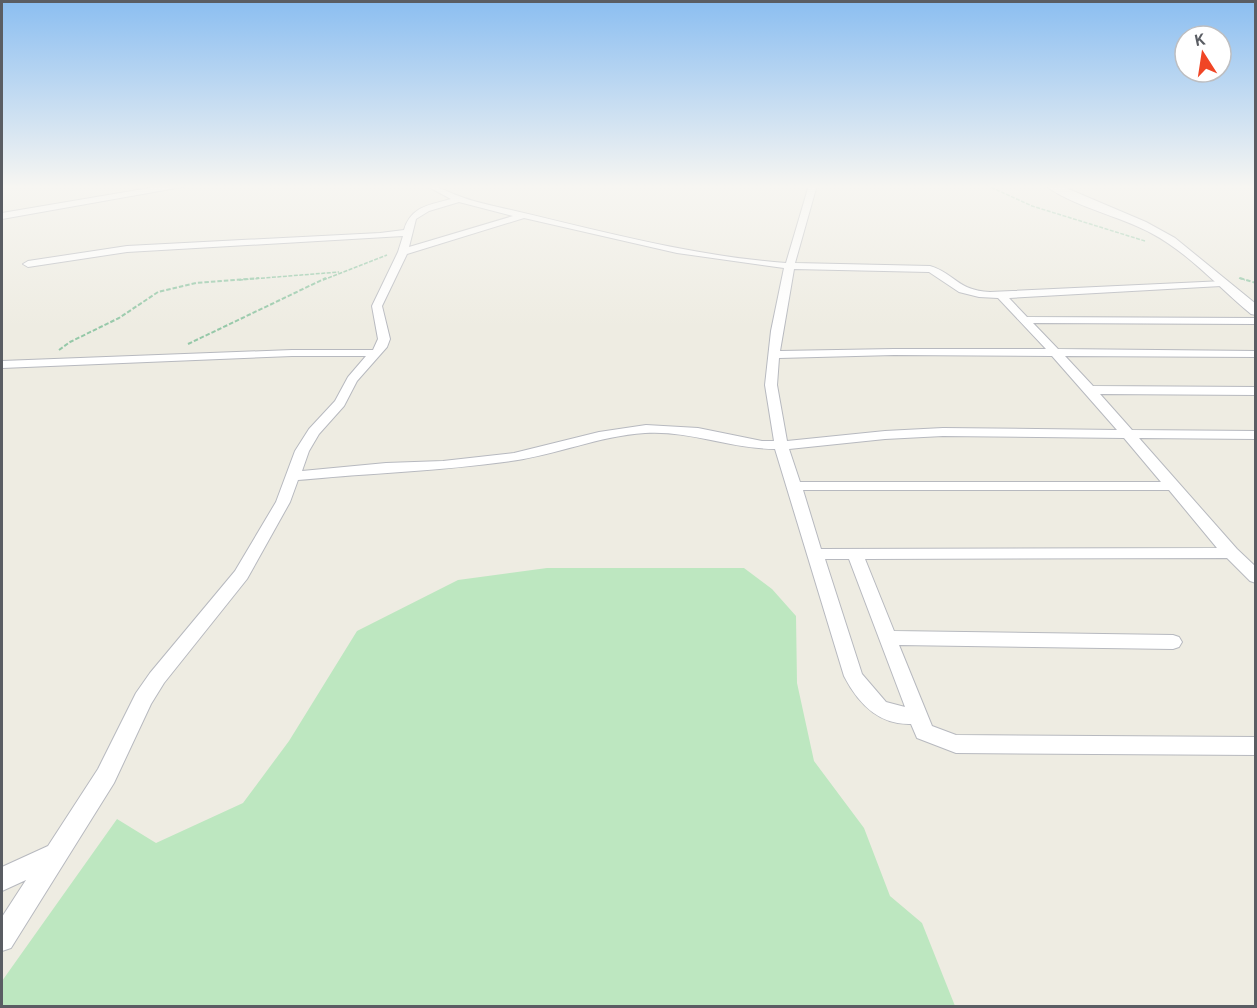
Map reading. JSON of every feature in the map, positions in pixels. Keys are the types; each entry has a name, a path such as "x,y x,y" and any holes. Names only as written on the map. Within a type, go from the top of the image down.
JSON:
{"street":[{"path":"2,939 106,776 143,699 157,678 241,575 278,513 296,463 314,432 340,403 352,380 376,354 384,339 378,306 406,244 408,232"},
{"path":"28,264 127,249 380,236 406,244 455,232"},
{"path":"598,232 689,253 791,266 930,269 942,273 964,291 976,294 1001,295 1221,283"},
{"path":"800,232 787,276 776,331 771,385 781,445 853,676 870,702 885,712 905,716 918,715"},
{"path":"1157,232 1170,240 1256,310"},
{"path":"1001,295 1089,390 1231,553 1256,577"},
{"path":"1024,320 1256,321"},
{"path":"774,355 894,352 1256,354"},
{"path":"2,364 292,353 376,354"},
{"path":"1089,390 1256,391"},
{"path":"293,476 386,466 443,465 514,457 600,436 646,429 680,430 762,445 943,432 1256,435"},
{"path":"794,486 1172,486"},
{"path":"815,554 1231,553"},
{"path":"855,554 924,732 956,744 1256,746"},
{"path":"887,638 1173,642"},
{"path":"2,879 57,854"}],"path":[{"path":"1117,232 1149,242"},
{"path":"156,358 339,272 406,244"},
{"path":"46,362 70,342 99,330 145,299 172,287 196,283 339,272"}],"green space":[{"path":"547,568 744,568 772,589 796,616 797,683 814,761 864,828 890,896 922,923 955,1006 2,1006 2,981 117,819 156,843 243,803 289,741 357,631 458,580"}]}
